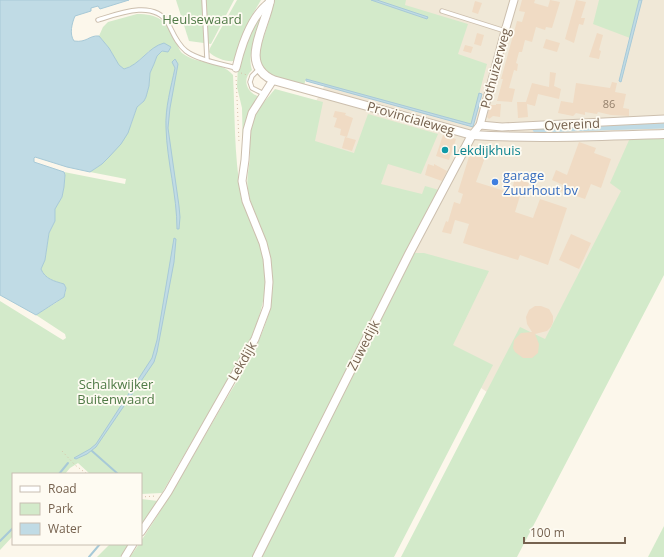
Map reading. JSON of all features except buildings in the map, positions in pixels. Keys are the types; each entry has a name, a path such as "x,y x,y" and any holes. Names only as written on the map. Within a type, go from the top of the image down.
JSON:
{"street":[{"name":"Pothuizerweg","path":"472,135 480,125 514,0"},
{"path":"259,69 255,55 256,46 270,1"},
{"path":"237,70 243,46 253,23 260,10 270,1"},
{"name":"Provincialeweg","path":"259,69 266,76 274,80 472,135 498,137 664,134"},
{"name":"Lekdijk","path":"142,530 164,496 255,339 267,307 269,282 267,259 263,243 246,201 242,181 247,130 252,113 274,80"},
{"name":"Overeind","path":"480,125 502,127 664,119"},
{"name":"Zuwedijk","path":"257,557 410,252 472,135"},
{"path":"125,557 132,545"}],"lane":[{"path":"204,0 207,60"},
{"path":"98,20 136,7 151,8 161,13 181,47 195,57 237,70"},
{"path":"442,11 505,31"},
{"path":"259,69 252,76 250,82 252,88 264,94"}],"path":[{"path":"239,142 237,70 246,74"},
{"path":"62,451 86,473"},
{"path":"142,496 164,496"}],"shaded area":[{"path":"373,0 664,0 664,152 522,417 439,358 290,147"}],"green space":[{"name":"Heulsewaard","path":"176,0 234,0 211,44 189,41"},
{"path":"237,0 261,0 251,17 234,61 228,61 217,58 209,52"},
{"path":"274,0 406,0 405,5 468,24 458,54 487,64 471,124 306,79 304,85 283,80 271,75 261,65 260,52"},
{"path":"599,0 639,0 630,38 593,24"},
{"name":"Schalkwijker Buitenwaard","path":"137,14 156,17 165,23 172,32 182,53 188,57 222,67 233,75 236,150 239,179 242,200 262,252 265,280 262,306 247,347 162,493 142,494 142,473 89,473 78,463 70,468 66,473 12,473 12,537 0,550 0,301 63,340 66,338 65,334 36,315 62,298 66,289 64,284 53,281 45,275 41,269 45,260 49,233 55,221 55,209 62,197 65,175 64,172 125,184 126,179 90,172 102,164 131,125 137,107 146,97 150,73 157,56 159,53 171,47 149,51 134,65 124,69 119,65 109,48 99,36 103,27 108,22"},
{"path":"260,14 262,15 251,56 252,70 246,82 249,89 255,95 260,97 243,152 242,108 237,87 238,63"},
{"path":"275,89 323,102 315,141 354,153 368,114 438,134 421,174 388,164 381,184 422,194 425,186 439,190 254,557 130,557 138,545 142,545 142,539 242,373 263,332 268,317 272,291 271,270 264,239 250,201 247,182 251,127 261,106"},
{"path":"664,136 664,275 517,557 401,557 520,327 545,339 621,191 610,183 630,138"},
{"path":"413,253 424,253 489,271 453,345 493,365 394,557 260,557"},
{"path":"142,499 158,501 142,525"},
{"path":"664,526 664,557 648,557"},
{"path":"109,545 129,545 120,557 97,557"}],"water":[{"path":"0,0 129,0 100,9 98,6 91,8 91,11 75,16 71,32 74,41 82,41 99,36 109,48 119,65 124,69 135,64 158,45 164,43 171,47 168,52 162,51 157,56 150,73 146,97 137,107 128,133 121,144 102,164 90,172 67,167 35,157 34,158 34,162 64,172 65,175 62,197 55,209 55,221 49,233 45,260 41,269 47,277 53,281 64,284 66,288 64,297 36,315 0,295"},
{"path":"371,0 377,0 428,17 427,19"},
{"path":"639,0 642,0 621,82 619,81"},
{"path":"175,59 178,64 168,128 179,206 179,229 177,229 177,216 166,128 167,105 175,68 172,62"},
{"path":"306,79 471,124 479,93 482,94 473,127 306,81"},
{"path":"174,238 176,239 174,262 154,362 96,447 87,454 76,459 74,458 96,444 152,358 157,340"}],"waterway":[{"path":"536,129 664,125"},
{"path":"92,451 117,473"},
{"path":"60,473 68,463"},
{"path":"0,541 12,529"},
{"path":"89,557 99,545"}],"place":[{"name":"Lekdijkhuis","path":"445,150"},
{"name":"garage Zuurhout bv","path":"495,182"}]}
